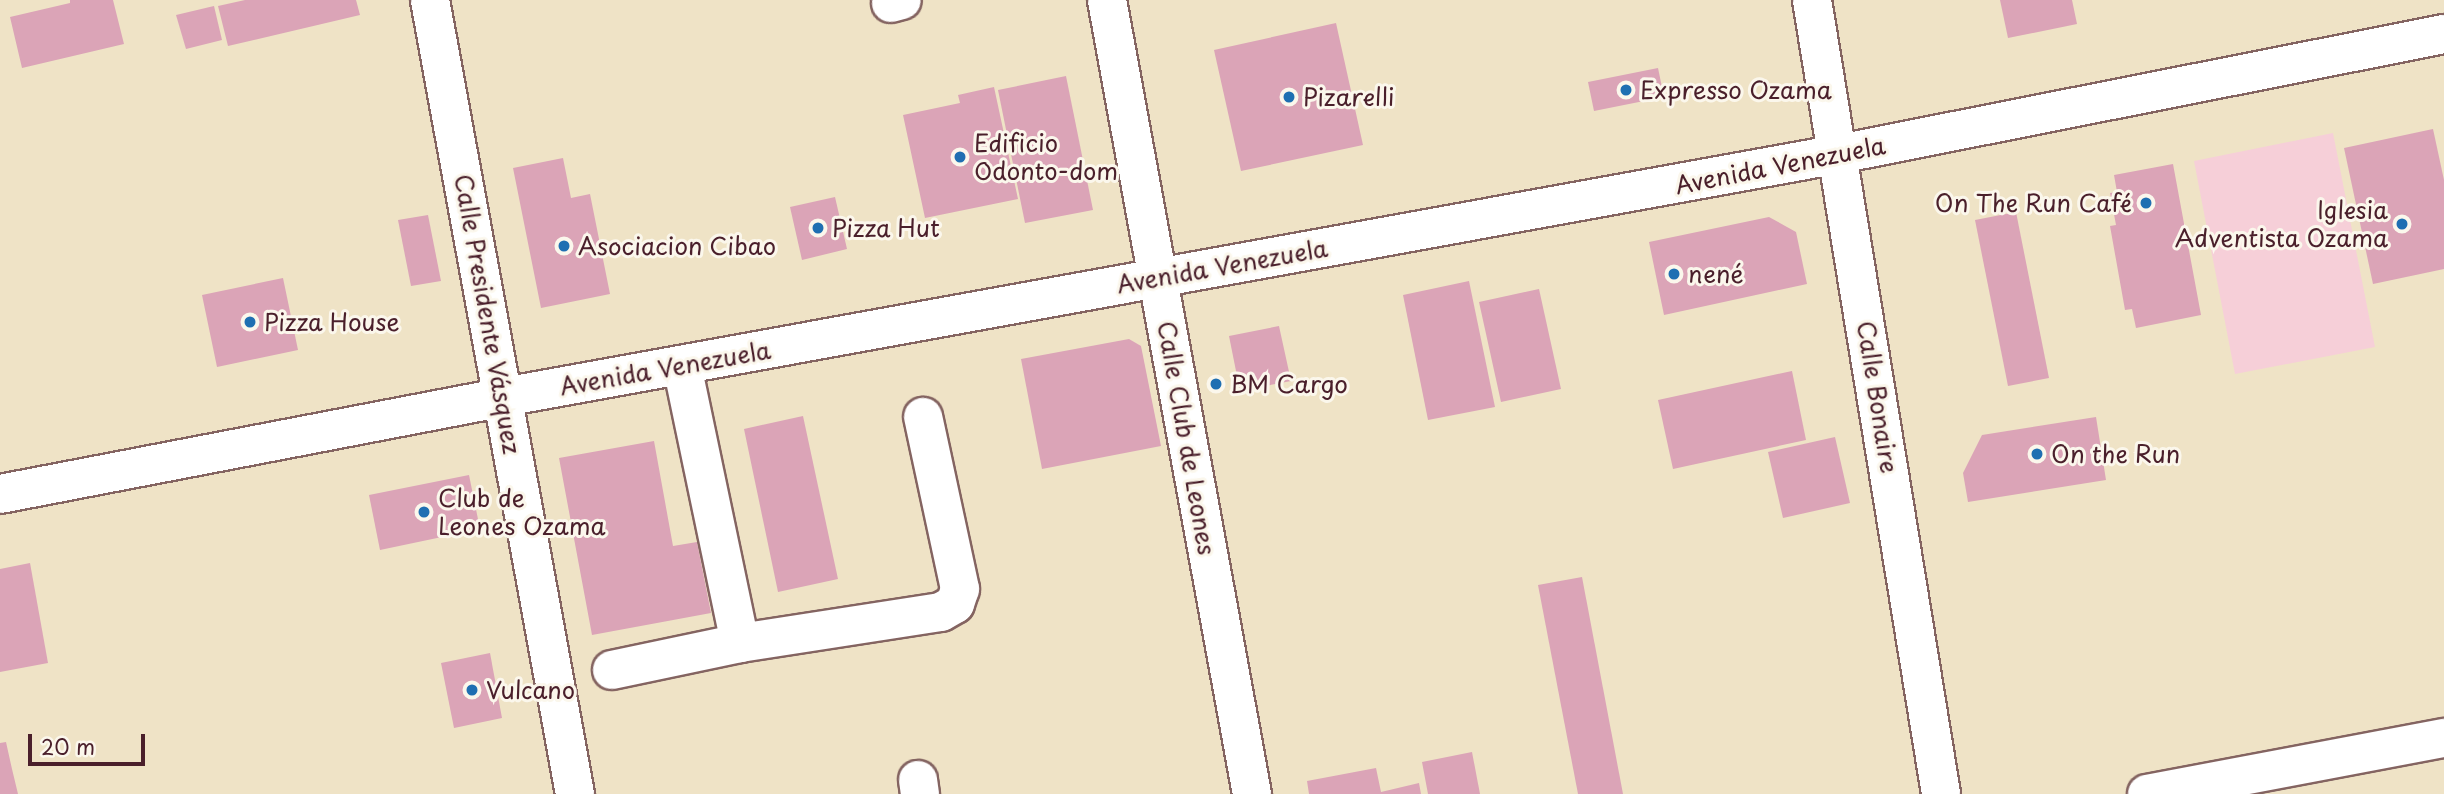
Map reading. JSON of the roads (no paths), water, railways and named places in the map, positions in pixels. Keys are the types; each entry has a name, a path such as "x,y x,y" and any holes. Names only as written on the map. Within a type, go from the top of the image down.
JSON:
{"street":[{"name":"Calle Presidente Vásquez","path":"430,0 575,794"},
{"name":"Calle Club de Leones","path":"1107,0 1252,794"},
{"name":"Calle Bonaire","path":"1812,0 1941,794"},
{"name":"Avenida Venezuela","path":"0,494 504,397 1839,154 2444,34"},
{"path":"681,365 740,642"},
{"path":"612,670 740,642 941,612 955,604 960,589 923,417"},
{"path":"2147,794 2444,738"}],"place":[{"name":"Expresso Ozama","path":"1626,90"},
{"name":"Pizarelli","path":"1289,97"},
{"name":"Edificio Odonto-dom","path":"960,157"},
{"name":"On The Run Café","path":"2146,203"},
{"name":"Iglesia Adventista Ozama","path":"2402,224"},
{"name":"Pizza Hut","path":"818,228"},
{"name":"Asociacion Cibao","path":"564,246"},
{"name":"nené","path":"1674,274"},
{"name":"Pizza House","path":"250,322"},
{"name":"BM Cargo","path":"1216,384"},
{"name":"On the Run","path":"2037,454"},
{"name":"Club de Leones Ozama","path":"424,512"},
{"name":"Vulcano","path":"472,690"}]}
